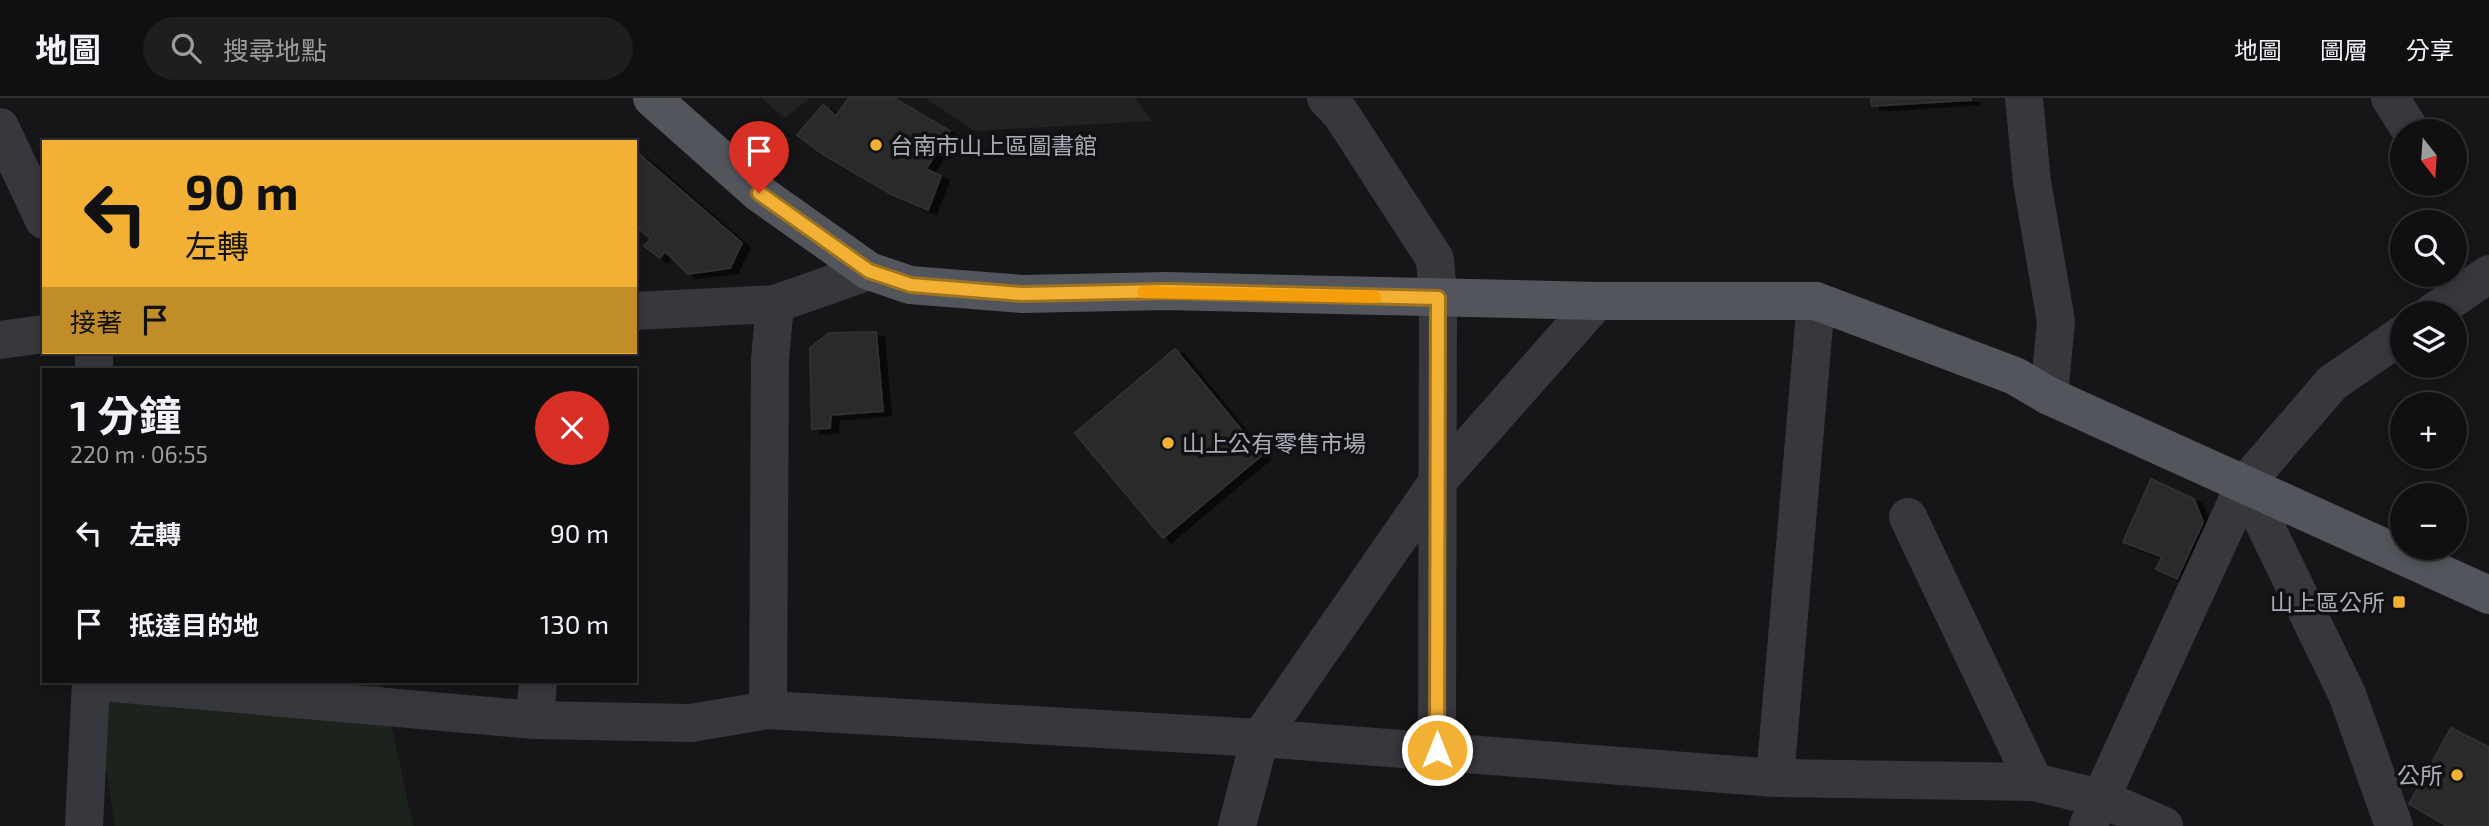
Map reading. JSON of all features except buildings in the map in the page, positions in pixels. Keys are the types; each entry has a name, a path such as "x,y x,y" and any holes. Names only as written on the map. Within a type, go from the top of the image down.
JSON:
{"main road":[{"path":"652,98 759,193 869,271 911,285 1022,294 1166,291 1597,301 1816,302 2015,376 2049,396 2489,595"}],"street":[{"path":"0,101 6,98"},
{"path":"1326,98 1341,114 1435,259 1438,298 1437,750"},
{"path":"2024,98 2032,182 2056,321 2049,396"},
{"path":"2390,98 2404,119"},
{"path":"0,127 42,216"},
{"path":"637,311 775,304 869,271"},
{"path":"2450,301 2489,274"},
{"path":"1237,826 1260,738 1438,481 1597,301"},
{"path":"1775,778 1816,302"},
{"path":"768,710 770,359 775,304"},
{"path":"0,340 42,334"},
{"path":"2094,812 2245,484 2332,383 2390,343"},
{"path":"2245,484 2347,694 2394,826"},
{"path":"1909,517 2034,782"},
{"path":"84,826 90,683"},
{"path":"113,683 535,720 691,723 768,710 1260,738 1775,778 2034,782 2094,812 2164,826"},
{"path":"535,720 538,683"}],"shaded area":[{"path":"761,98 810,98 785,118"},
{"path":"925,98 1135,98 1152,121 975,131"},
{"path":"92,683 382,683 413,826 115,826"}],"slow traffic":[{"path":"1143,292 1375,297"}],"place":[{"name":"台南市山上區圖書館","path":"876,145"},
{"name":"山上公有零售市場","path":"1168,443"},
{"name":"山上區公所","path":"2399,602"},
{"name":"公所","path":"2457,775"}],"route":[{"path":"759,193 869,271 911,285 1022,294 1166,291 1438,298 1437,750"}]}
